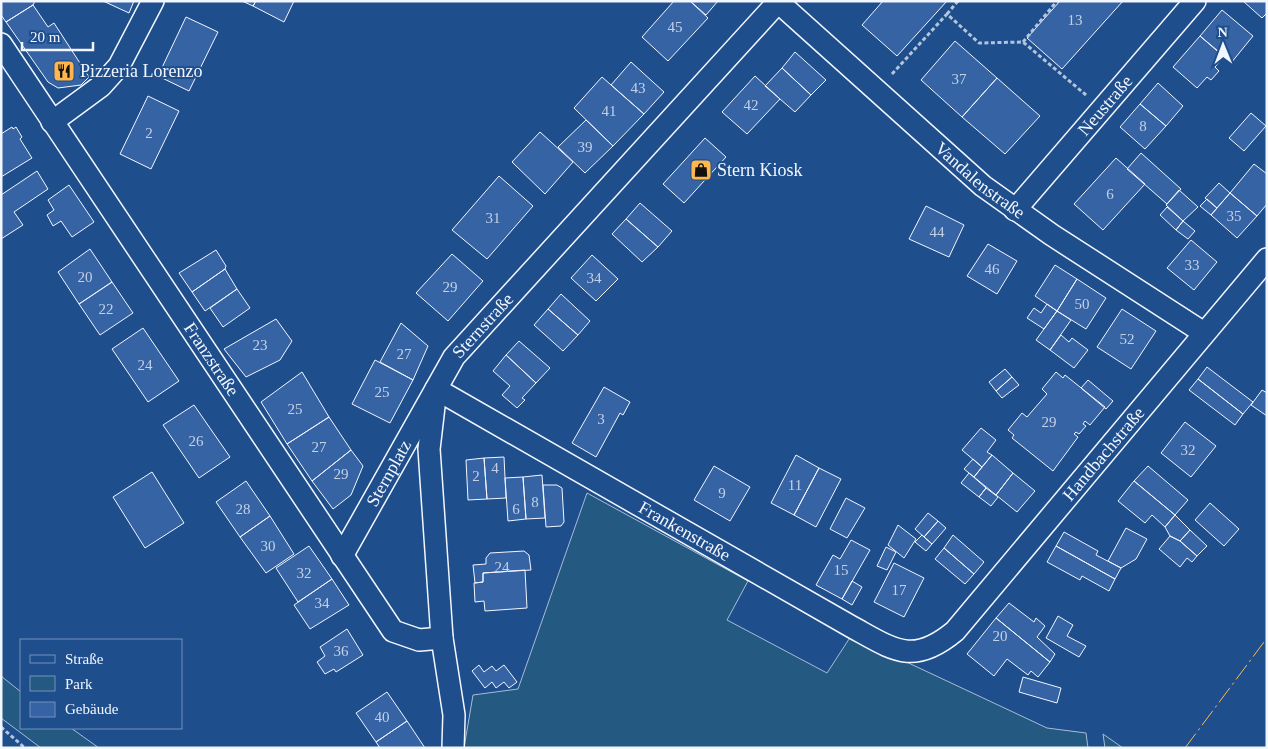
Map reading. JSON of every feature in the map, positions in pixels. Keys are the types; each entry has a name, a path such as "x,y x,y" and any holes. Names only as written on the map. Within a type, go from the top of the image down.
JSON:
{"street":[{"path":"52,122 101,86 119,66 153,1"},
{"name":"Neustraße","path":"1015,210 1195,1"},
{"name":"Vandalenstraße","path":"778,2 983,186 1015,210 1204,333"},
{"name":"Sternstraße","path":"453,748 454,715 442,638 429,449 436,389 454,357 778,2"},
{"name":"Franzstraße","path":"1,44 393,631 405,637 419,640 442,638"},
{"name":"Handbachstraße","path":"938,646 965,620 1267,259"},
{"name":"Sternplatz","path":"342,556 436,389"},
{"name":"Frankenstraße","path":"436,389 882,643 895,649 909,652 938,646"}],"path":[{"path":"876,91 958,1"},
{"path":"1023,42 1057,1"},
{"path":"947,14 979,43 1023,42 1102,109"},
{"path":"1,727 24,748"}],"green space":[{"path":"587,493 748,581 727,620 827,673 851,636 1047,728 1086,733 1088,748 464,748 473,695 518,689"},
{"path":"1,676 20,691 20,729 72,729 99,748 41,748 1,718"},
{"path":"1103,734 1123,748 1105,748"}],"building":[{"path":"1,1 35,1 33,5 6,22 1,15"},
{"path":"103,1 134,1 129,13"},
{"path":"242,1 256,1 253,6"},
{"path":"256,1 294,1 284,22 253,6"},
{"path":"674,1 690,1 708,18 668,61 642,37"},
{"path":"690,1 718,1 706,15"},
{"path":"883,1 947,1 897,56 862,25"},
{"path":"1060,1 1123,1 1062,69 1027,38"},
{"path":"1243,1 1267,1 1267,13 1262,18"},
{"path":"33,5 48,27 54,23 89,77 81,85 58,88 48,82 6,22"},
{"path":"1222,10 1253,36 1231,63 1200,36"},
{"path":"186,17 218,32 189,91 158,76"},
{"path":"1200,36 1224,56 1215,67 1219,71 1211,80 1207,77 1197,88 1173,67"},
{"path":"955,41 997,78 962,117 921,80"},
{"path":"795,52 826,80 811,95 782,68"},
{"path":"631,62 664,92 644,114 611,85"},
{"path":"782,68 811,95 795,112 765,86"},
{"path":"755,76 780,99 747,134 722,112"},
{"path":"602,77 644,114 613,146 574,108"},
{"path":"997,78 1040,116 1005,154 962,117"},
{"path":"1158,83 1183,106 1166,126 1140,104"},
{"path":"148,96 179,111 151,169 120,154"},
{"path":"1140,104 1166,126 1145,149 1120,127"},
{"path":"1251,113 1266,126 1244,151 1229,138"},
{"path":"586,120 613,146 585,173 558,147"},
{"path":"12,127 13,129 16,127 22,137 20,139 32,158 1,177 1,134"},
{"path":"540,132 573,162 545,194 512,162"},
{"path":"705,138 726,157 684,203 663,184"},
{"path":"1141,153 1181,189 1167,204 1127,169"},
{"path":"1116,158 1145,184 1103,230 1074,204"},
{"path":"1254,164 1267,174 1267,204 1257,216 1230,193"},
{"path":"37,171 48,189 14,212 23,225 1,239 1,195"},
{"path":"499,176 533,206 487,259 452,230"},
{"path":"1219,183 1230,193 1217,208 1205,198"},
{"path":"69,185 94,222 72,237 61,221 53,226 47,215 54,210 48,200"},
{"path":"1179,190 1198,207 1183,221 1166,205"},
{"path":"1230,193 1257,216 1237,238 1211,215"},
{"path":"1207,199 1217,208 1211,215 1200,206"},
{"path":"640,203 672,231 658,247 626,219"},
{"path":"926,206 964,225 949,257 909,239"},
{"path":"1167,207 1183,221 1176,230 1160,215"},
{"path":"626,219 658,247 642,262 612,234"},
{"path":"1183,221 1195,231 1188,239 1176,230"},
{"path":"1191,240 1217,262 1194,290 1167,268"},
{"path":"988,244 1017,261 997,294 967,276"},
{"path":"90,249 112,282 79,304 58,272"},
{"path":"216,250 226,266 225,269 192,292 179,273"},
{"path":"452,254 483,281 448,321 416,293"},
{"path":"592,255 618,279 596,301 571,278"},
{"path":"1055,265 1077,279 1057,311 1035,296"},
{"path":"225,269 237,289 205,311 192,292"},
{"path":"1077,279 1106,298 1086,329 1057,311"},
{"path":"112,282 133,313 100,335 79,304"},
{"path":"237,289 250,308 223,327 210,308"},
{"path":"561,294 590,321 578,335 548,309"},
{"path":"1047,304 1057,311 1044,329 1027,318 1034,308 1041,313"},
{"path":"548,309 578,335 563,351 534,325"},
{"path":"1122,309 1156,331 1131,369 1097,347"},
{"path":"1057,311 1071,320 1050,350 1036,340"},
{"path":"276,319 292,341 280,360 246,377 224,349"},
{"path":"401,323 428,346 413,380 380,362"},
{"path":"143,328 179,381 148,402 112,349"},
{"path":"1061,335 1069,342 1072,338 1088,350 1074,368 1050,350"},
{"path":"519,341 550,368 536,383 506,355"},
{"path":"506,355 536,383 522,398 525,400 517,408 502,395 510,386 493,371"},
{"path":"375,360 413,380 390,423 352,404"},
{"path":"1207,367 1253,402 1243,414 1198,379"},
{"path":"1005,369 1012,377 996,391 989,382"},
{"path":"302,372 329,417 287,444 261,402"},
{"path":"1056,372 1063,378 1065,375 1105,407 1090,425 1085,421 1083,424 1086,426 1079,434 1076,432 1074,434 1078,437 1053,471 1012,438 1014,435 1008,430 1022,413 1027,417 1047,394 1042,389"},
{"path":"1012,377 1019,385 1002,398 996,391"},
{"path":"1198,379 1243,414 1235,425 1189,390"},
{"path":"1088,380 1113,401 1106,409 1081,388"},
{"path":"604,387 630,402 623,415 620,413 596,457 572,443"},
{"path":"1262,390 1267,393 1267,416 1251,405"},
{"path":"194,405 230,457 199,478 163,425"},
{"path":"329,417 351,450 312,481 287,444"},
{"path":"1185,422 1216,446 1191,477 1161,453"},
{"path":"981,428 996,440 987,452 992,455 982,467 962,450"},
{"path":"351,450 363,466 351,495 333,509 312,481"},
{"path":"796,455 819,468 794,515 771,503"},
{"path":"992,455 1013,473 996,495 974,477"},
{"path":"504,457 506,498 487,499 484,458"},
{"path":"484,458 487,499 468,500 466,460"},
{"path":"973,459 982,467 974,477 964,469"},
{"path":"714,466 750,487 730,521 694,500"},
{"path":"1148,466 1188,500 1175,515 1134,481"},
{"path":"819,468 841,479 816,527 794,515"},
{"path":"152,472 184,523 145,548 113,497"},
{"path":"969,473 986,488 979,497 961,483"},
{"path":"1013,473 1035,491 1017,512 996,495"},
{"path":"542,475 545,518 526,519 523,477"},
{"path":"523,477 526,519 508,521 505,478"},
{"path":"246,481 270,516 240,537 216,502"},
{"path":"1134,481 1175,515 1165,527 1152,515 1145,523 1118,501"},
{"path":"543,485 557,485 562,488 564,522 561,526 546,527"},
{"path":"986,488 998,497 991,506 979,497"},
{"path":"846,498 865,508 847,538 830,529"},
{"path":"1210,503 1239,529 1224,546 1195,520"},
{"path":"928,513 938,521 924,537 915,529"},
{"path":"1175,515 1190,530 1180,541 1170,536 1165,527"},
{"path":"270,516 294,554 266,573 240,537"},
{"path":"938,521 946,528 932,544 924,537"},
{"path":"898,525 916,539 904,558 888,545"},
{"path":"1126,528 1147,539 1136,559 1121,568 1108,561"},
{"path":"1190,530 1207,546 1197,556 1180,541"},
{"path":"1064,532 1098,551 1096,555 1121,568 1115,579 1056,546"},
{"path":"922,535 932,544 926,551 915,542"},
{"path":"953,535 984,562 974,574 944,548"},
{"path":"1170,536 1180,541 1197,556 1192,562 1187,558 1180,567 1159,549"},
{"path":"851,540 870,550 842,599 816,585 833,555 840,559"},
{"path":"309,546 332,579 298,602 276,568"},
{"path":"1056,546 1115,579 1109,591 1082,576 1080,580 1047,562"},
{"path":"886,547 896,552 887,570 877,566"},
{"path":"944,548 974,574 965,584 935,559"},
{"path":"524,551 529,555 531,570 483,573 483,582 475,583 473,565 486,564 486,558 490,553"},
{"path":"894,563 924,578 904,617 874,602"},
{"path":"525,570 527,608 485,611 484,601 475,602 474,583 483,582 483,573"},
{"path":"332,579 349,605 310,629 294,605"},
{"path":"852,581 862,587 852,605 842,599"},
{"path":"1009,603 1034,622 1036,618 1045,626 1037,637 1055,654 1050,662 996,618"},
{"path":"1058,616 1073,625 1067,636 1086,646 1079,657 1046,638"},
{"path":"996,618 1050,662 1038,677 1031,671 1028,675 1007,659 994,676 967,654"},
{"path":"347,629 363,655 336,672 334,669 325,674 317,662 325,656 320,647"},
{"path":"479,665 484,672 492,666 496,671 504,665 517,682 509,688 504,682 496,688 492,682 485,688 472,671"},
{"path":"1023,677 1061,688 1057,703 1019,692"},
{"path":"387,692 407,721 376,742 356,713"},
{"path":"407,721 425,748 380,748 376,742"}],"power":[{"path":"1185,748 1267,638"}],"place":[{"name":"Pizzeria Lorenzo","path":"64,71"},
{"name":"Stern Kiosk","path":"701,170"}]}
